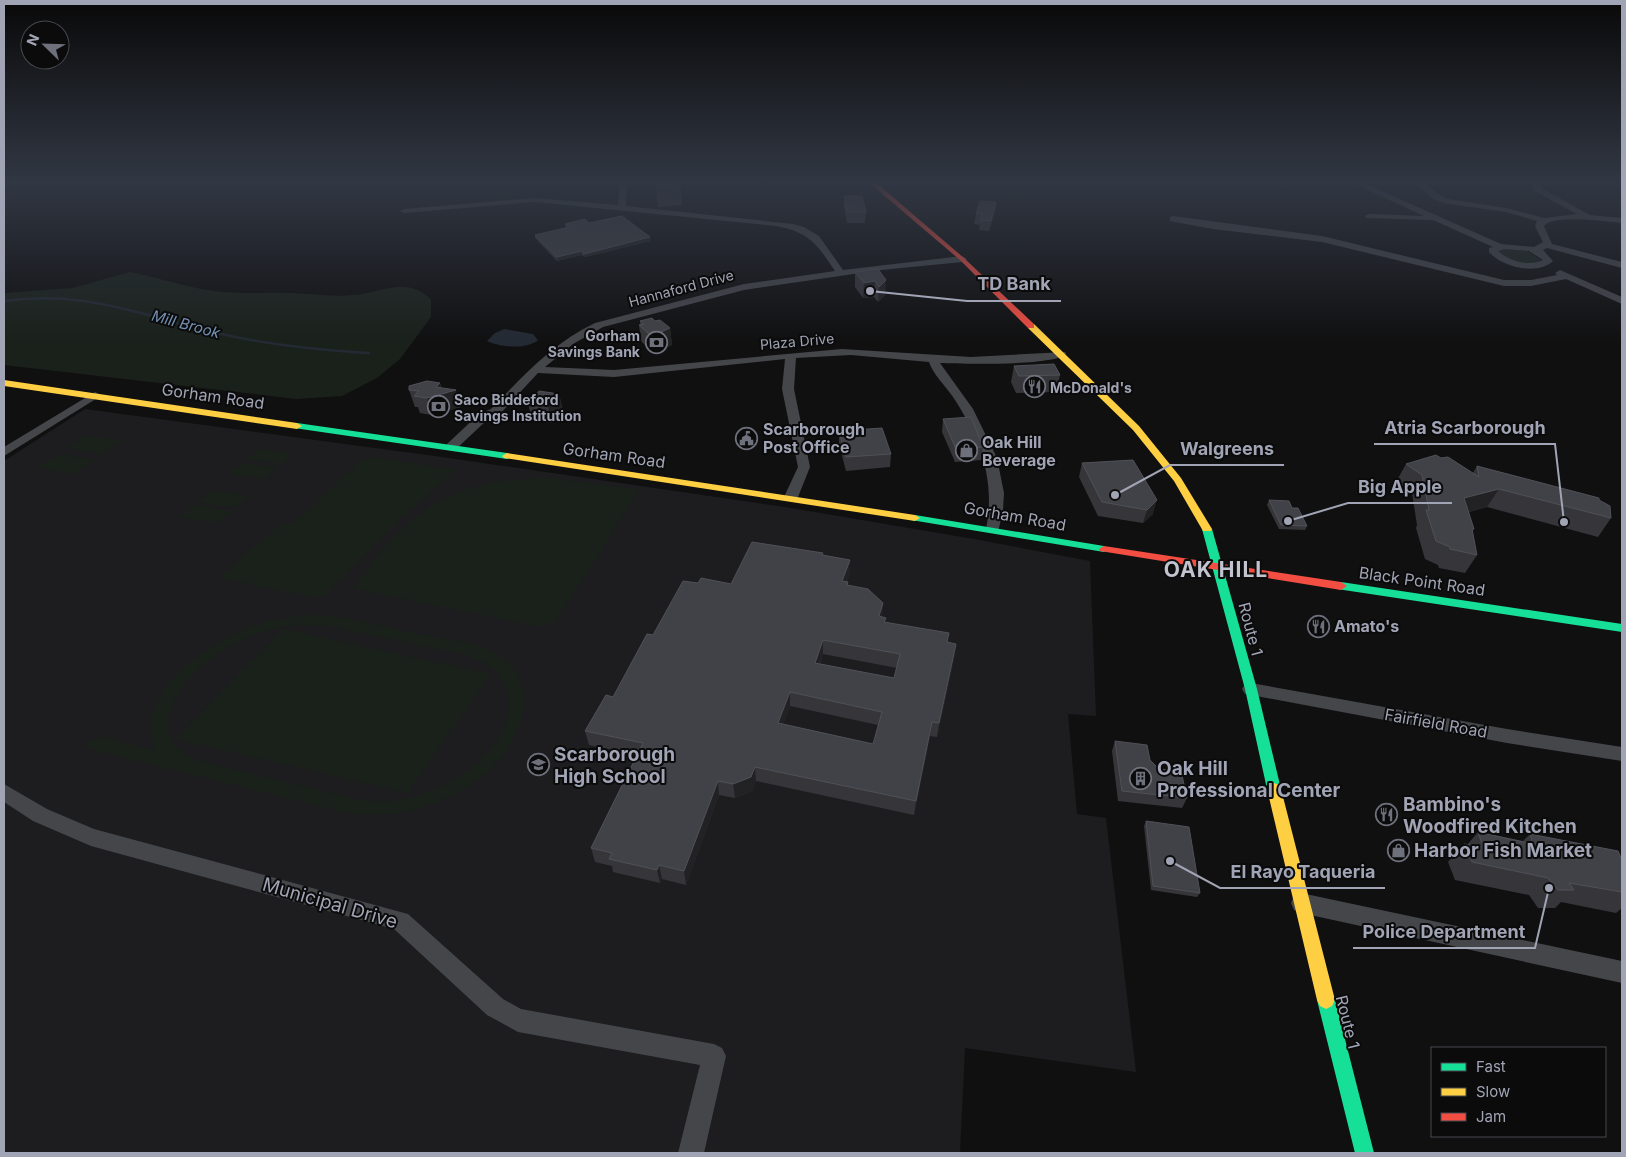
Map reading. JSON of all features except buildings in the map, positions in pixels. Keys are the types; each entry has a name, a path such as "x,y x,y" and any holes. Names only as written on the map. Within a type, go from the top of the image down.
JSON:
{"main road":[{"name":"Route 1","path":"932,234 1061,354 1150,444 1178,480 1207,529 1251,689 1301,903 1365,1153"},
{"name":"Gorham Road","path":"4,383 791,497 993,529 1218,568"},
{"name":"Black Point Road","path":"1218,568 1622,628"}],"street":[{"path":"810,234 816,237 841,273"},
{"path":"1280,234 1322,239 1504,283 1531,283 1567,276"},
{"path":"1471,234 1498,246 1533,250 1547,258 1546,263 1540,265"},
{"path":"1533,250 1546,245 1548,239 1544,234"},
{"path":"1546,245 1622,265"},
{"path":"1498,246 1492,250 1505,260 1540,265 1622,301"},
{"name":"Hannaford Drive","path":"451,447 483,416 494,412 569,340 599,325 730,290 959,257"},
{"name":"Plaza Drive","path":"537,370 577,375 605,374 682,369 791,356 854,352 934,359 1030,357 1061,354"},
{"path":"791,356 788,389 804,467 801,478 791,497"},
{"path":"934,359 973,419 992,460 999,508 993,529"},
{"path":"4,452 95,395"},
{"name":"Hannaford Drive","path":"464,449 493,418 494,412"},
{"name":"Fairfield Road","path":"1251,689 1507,736 1622,754"},
{"name":"Municipal Drive","path":"4,792 40,815 91,836 400,922 421,938 495,1007 518,1020 714,1056 690,1153"},
{"path":"1301,903 1622,972"}],"shaded area":[{"path":"1502,248 1527,251 1541,260 1527,264 1502,257 1497,250"},
{"path":"130,272 201,289 224,292 345,296 394,287 412,288 431,299 431,317 400,359 377,378 342,396 296,399 4,365 4,293 72,288"},
{"path":"504,329 533,334 538,340 527,345 513,347 487,341 495,333"},
{"name":"Scarborough High School","path":"85,409 442,457 785,507 1090,561 1096,716 1068,714 1077,814 1106,818 1136,1072 965,1048 960,1153 4,1153 4,461"},
{"path":"87,435 122,441 102,454 67,448"},
{"path":"259,449 294,454 282,464 247,459"},
{"path":"59,454 94,460 73,474 37,468"},
{"path":"374,457 455,470 395,524 325,595 317,598 219,578 278,526 295,522 360,461"},
{"path":"243,463 277,468 265,479 229,473"},
{"path":"541,477 640,490 555,622 542,627 354,589 393,539 424,511 441,500 460,491 481,485"},
{"path":"213,490 249,496 235,508 199,502"},
{"path":"194,505 231,511 217,523 180,517"},
{"path":"317,615 353,620 458,641 476,645 498,655 507,661 514,670 523,689 522,717 512,742 495,764 475,782 450,796 424,807 397,813 369,815 343,812 85,748 98,736 156,750 151,729 154,709 164,690 198,656 238,632 256,625 294,617","holes":["302,625 328,626 467,655 487,665 501,677 508,692 509,708 505,724 497,740 470,769 432,791 401,800 369,801 201,761 180,750 170,737 168,721 173,704 183,687 211,658 235,643 272,629"]},
{"path":"284,629 491,674 407,793 175,739"}],"waterway":[{"name":"Mill Brook","path":"4,301 34,298 87,302 112,306 255,341 312,349 369,353"}],"traffic: fast":[{"path":"297,426 507,456"},
{"path":"915,518 1104,549"},
{"path":"1207,529 1251,689 1274,789"},
{"path":"1341,586 1622,628"},
{"path":"1326,1000 1365,1153"}],"traffic: slow":[{"path":"1031,326 1136,428 1178,480 1207,529"},
{"path":"4,383 297,426"},
{"path":"507,456 915,518"},
{"path":"1274,789 1326,1000"}],"traffic: jam":[{"path":"933,234 962,259 1031,326"},
{"path":"1104,549 1341,586"}],"place":[{"name":"TD Bank","path":"870,291"},
{"name":"Gorham Savings Bank","path":"656,343"},
{"name":"McDonald's","path":"1034,387"},
{"name":"Saco Biddeford Savings Institution","path":"438,407"},
{"name":"Scarborough Post Office","path":"747,438"},
{"name":"Oak Hill Beverage","path":"966,451"},
{"name":"Walgreens","path":"1115,495"},
{"name":"Big Apple","path":"1288,521"},
{"name":"Atria Scarborough","path":"1564,522"},
{"name":"Amato's","path":"1318,626"},
{"name":"Scarborough High School","path":"538,765"},
{"name":"Oak Hill Professional Center","path":"1141,779"},
{"name":"Bambino's Woodfired Kitchen","path":"1387,815"},
{"name":"Harbor Fish Market","path":"1398,850"},
{"name":"El Rayo Taqueria","path":"1170,861"},
{"name":"Police Department","path":"1549,888"}],"district":[{"name":"OAK HILL","path":"1216,569"}]}
